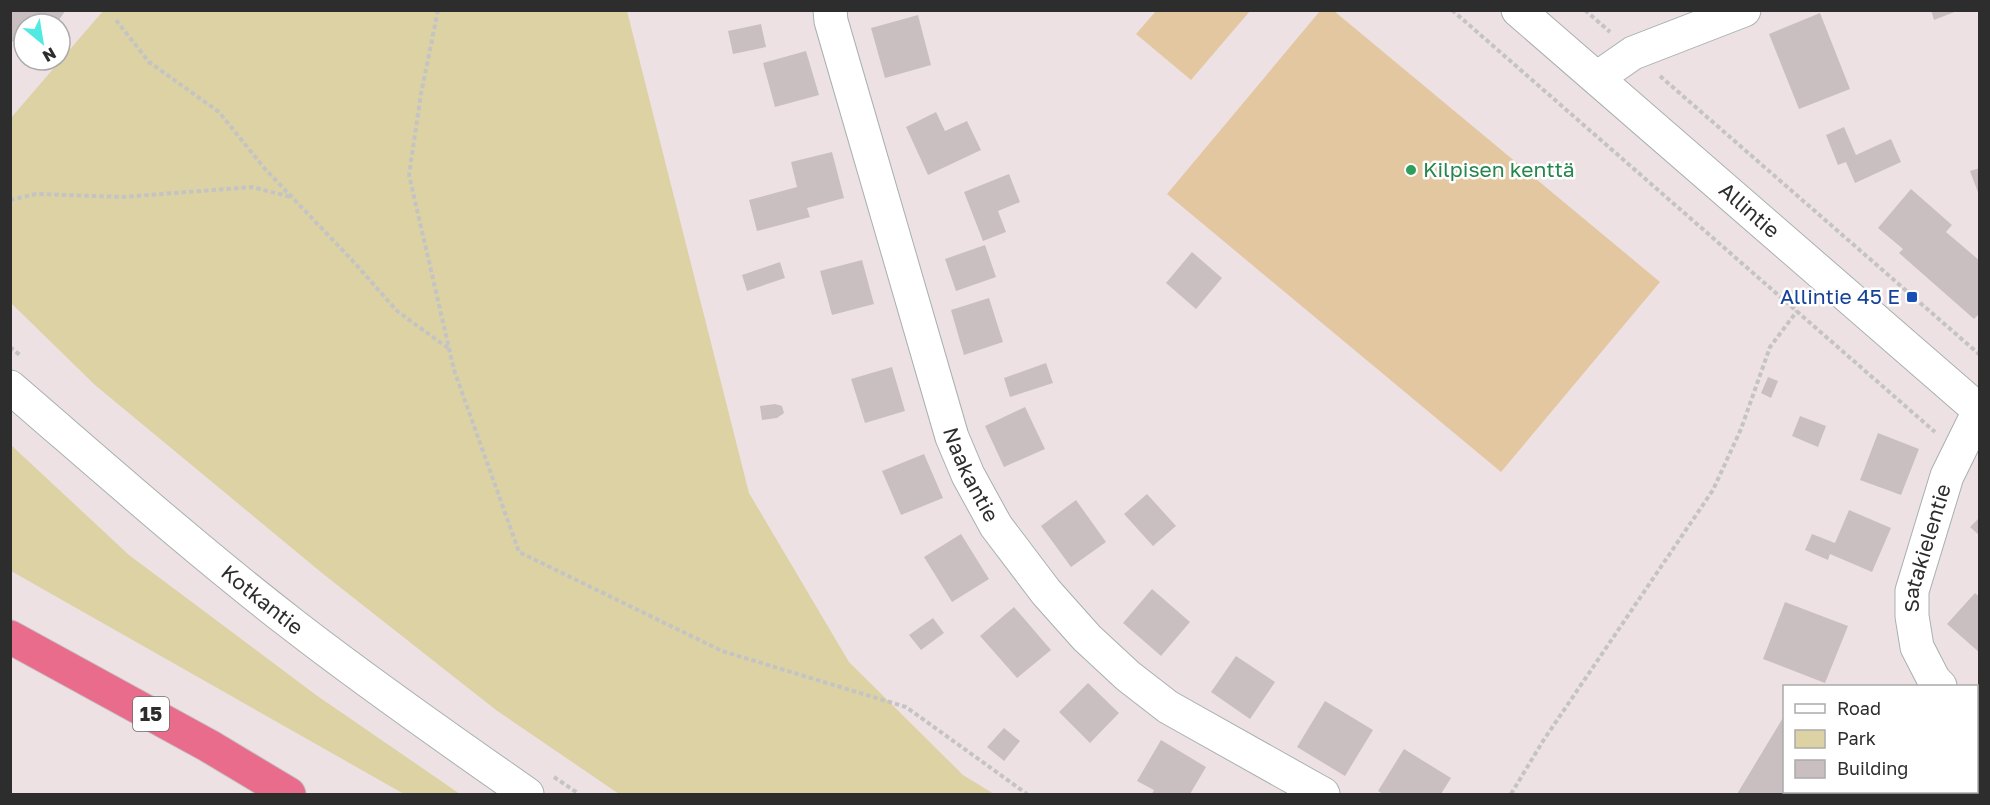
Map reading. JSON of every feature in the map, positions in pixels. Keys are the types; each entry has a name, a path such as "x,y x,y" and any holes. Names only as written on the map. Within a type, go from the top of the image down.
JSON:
{"highway":[{"name":"15","path":"10,637 209,747 289,795"}],"street":[{"name":"Naakantie","path":"831,10 831,21 952,437 968,475 996,526 1046,592 1088,638 1128,676 1168,707 1323,795"},
{"name":"Allintie","path":"1518,10 1979,410"},
{"path":"1597,78 1633,52 1744,10"},
{"name":"Kotkantie","path":"20,375 187,540 292,624 398,703 538,784"},
{"name":"Satakielentie","path":"1938,685 1917,647 1912,616 1912,591 1947,476 1979,410"}],"path":[{"path":"438,10 421,94 409,175 454,370 519,552 722,651 906,708 1027,795"},
{"path":"1452,10 1958,452"},
{"path":"1585,10 1980,355"},
{"path":"116,20 149,62 219,112 265,169 397,311 449,348"},
{"path":"10,200 36,194 123,197 252,187 291,197"},
{"path":"1511,795 1543,741 1713,490 1741,429 1770,347 1797,311"},
{"path":"10,347 20,375"},
{"path":"538,784 579,795"}],"green space":[{"path":"103,11 627,11 749,493 849,662 963,775 994,794 619,794 496,710 322,573 95,385 11,303 10,119 50,72 72,72 72,47"},
{"path":"11,445 129,555 316,695 460,794 404,794 11,571"}],"shaded area":[{"path":"1156,11 1250,11 1191,80 1136,34"},
{"path":"1320,11 1334,11 1660,282 1501,472 1167,194"}],"building":[{"path":"10,10 66,10 65,12 12,12 12,42 10,45"},
{"path":"1931,10 1957,10 1957,11 1934,20"},
{"path":"1820,13 1850,89 1799,109 1769,34"},
{"path":"918,15 931,65 885,78 871,28"},
{"path":"761,24 766,47 733,54 728,31"},
{"path":"806,51 819,95 775,107 763,63"},
{"path":"936,112 945,131 967,121 981,150 928,175 906,127"},
{"path":"1844,127 1856,155 1891,139 1901,162 1855,183 1846,162 1838,165 1826,135"},
{"path":"832,152 844,198 807,208 810,217 757,231 749,200 797,187 791,162"},
{"path":"1980,168 1980,195 1979,195 1970,171"},
{"path":"1009,174 1020,202 998,211 1006,232 983,241 964,192"},
{"path":"1911,189 1952,225 1946,232 1980,261 1980,313 1974,319 1899,253 1903,249 1878,228"},
{"path":"985,245 996,277 956,291 945,259"},
{"path":"1192,252 1222,278 1196,309 1166,283"},
{"path":"862,260 874,304 832,315 820,271"},
{"path":"780,262 785,278 747,291 742,275"},
{"path":"989,298 1003,342 964,355 951,310"},
{"path":"1046,363 1053,383 1010,397 1004,378"},
{"path":"892,367 905,411 865,423 851,379"},
{"path":"1768,377 1778,381 1771,398 1761,393"},
{"path":"775,404 782,406 784,413 777,418 762,420 760,406"},
{"path":"1025,407 1045,449 1004,467 985,426"},
{"path":"1800,416 1826,426 1818,447 1792,436"},
{"path":"1878,433 1919,449 1901,495 1860,480"},
{"path":"924,454 943,498 901,515 882,471"},
{"path":"1147,494 1176,526 1153,546 1124,514"},
{"path":"1076,500 1106,542 1071,567 1041,526"},
{"path":"1849,510 1891,528 1872,572 1830,554 1828,560 1805,550 1812,534 1835,543"},
{"path":"1980,517 1980,536 1970,527"},
{"path":"961,534 989,579 952,602 924,557"},
{"path":"1152,589 1190,622 1161,656 1123,623"},
{"path":"1975,593 1980,597 1980,653 1947,624"},
{"path":"1785,602 1848,626 1825,683 1763,659"},
{"path":"1014,607 1051,650 1017,678 980,636"},
{"path":"933,618 944,633 921,650 909,635"},
{"path":"1236,656 1275,682 1250,719 1211,692"},
{"path":"1088,683 1119,713 1090,743 1059,712"},
{"path":"1325,701 1373,730 1345,776 1297,747"},
{"path":"1783,718 1783,793 1866,793 1865,794 1737,794"},
{"path":"1004,728 1020,741 1004,761 987,747"},
{"path":"1161,740 1206,767 1190,794 1152,794 1154,790 1137,781"},
{"path":"1404,749 1451,778 1441,794 1383,794 1378,791"}],"place":[{"name":"Kilpisen kenttä","path":"1411,170"},
{"name":"Allintie 45 E","path":"1912,297"}]}
